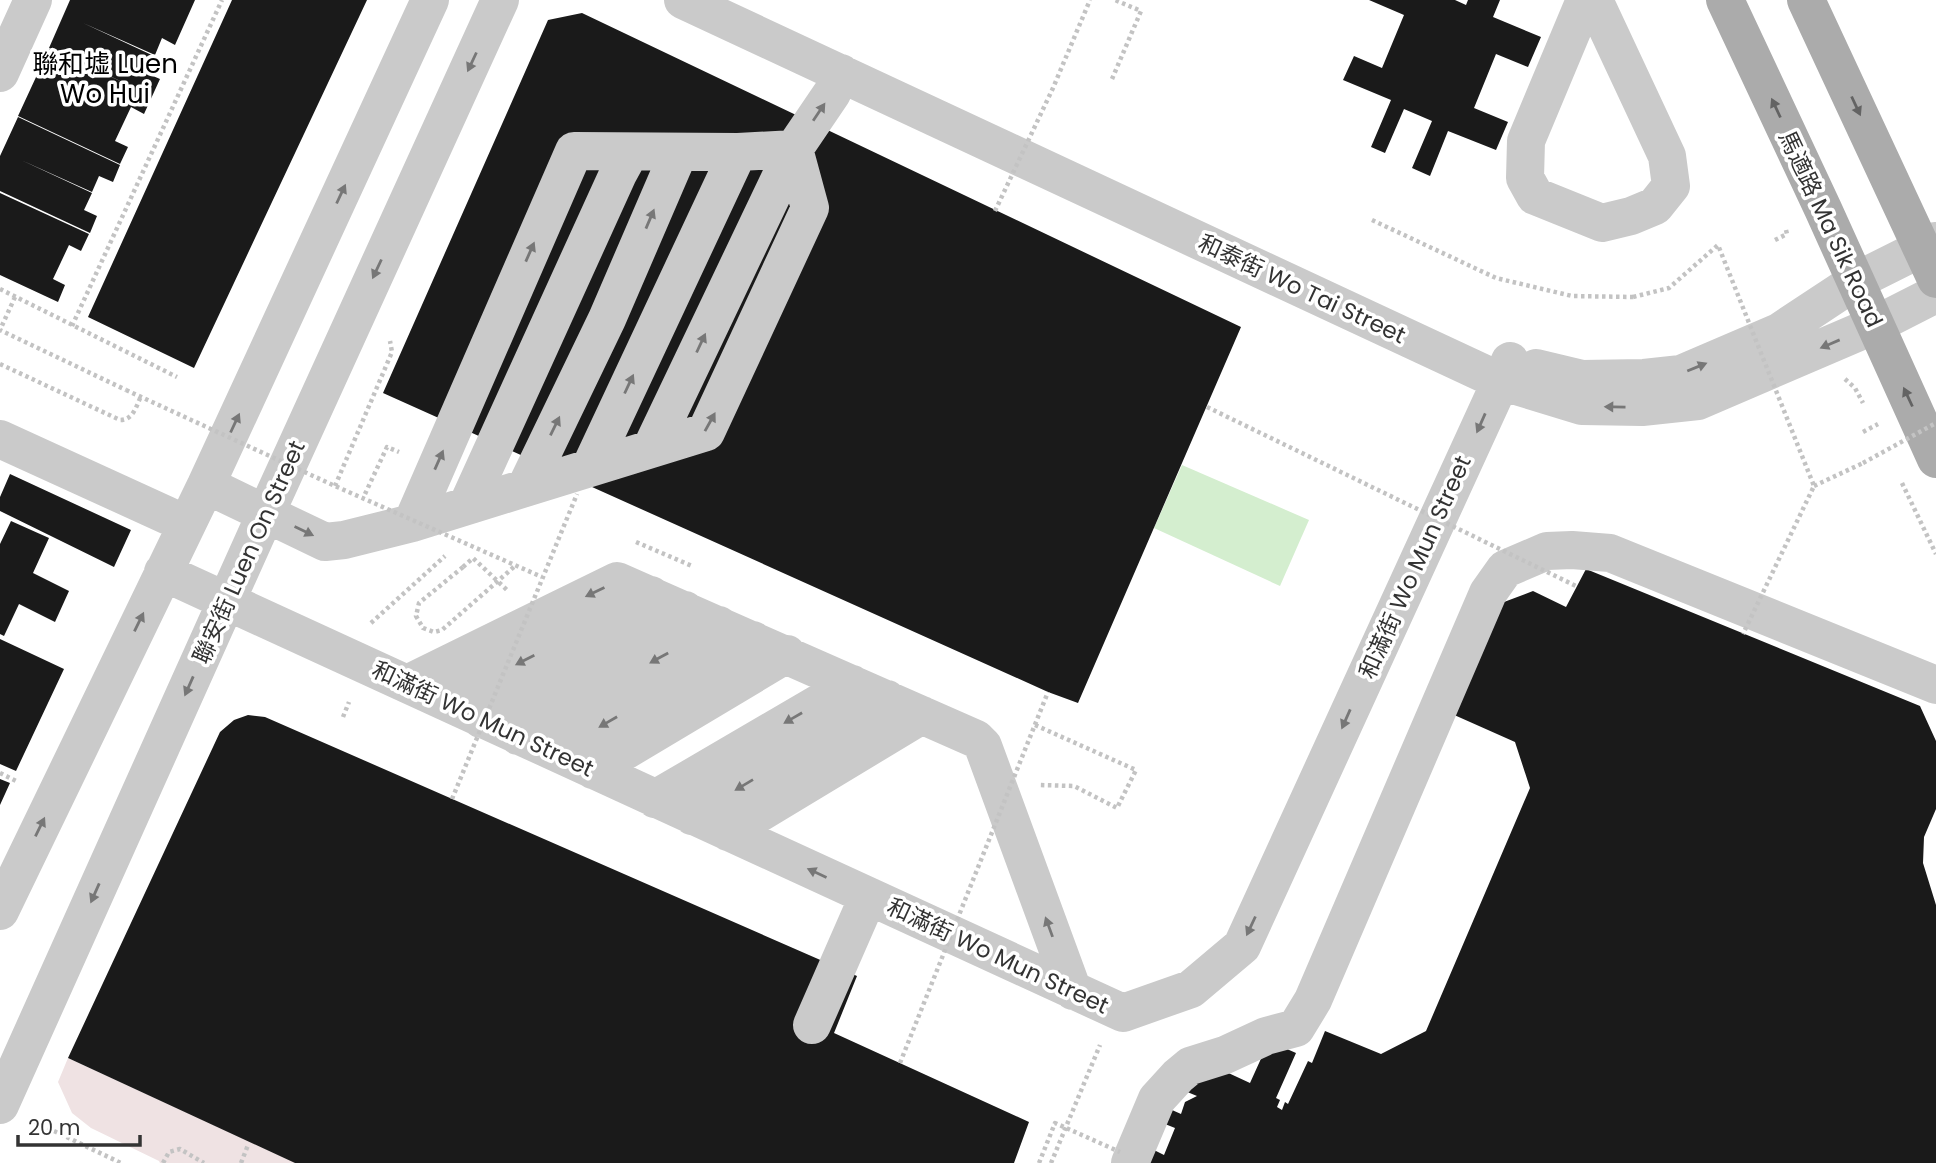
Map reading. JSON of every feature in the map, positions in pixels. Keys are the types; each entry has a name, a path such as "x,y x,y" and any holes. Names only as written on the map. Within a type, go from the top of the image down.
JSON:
{"main road":[{"name":"馬適路 Ma Sik Road","path":"1725,0 1936,459"},
{"path":"1806,0 1893,185 1931,256"}],"street":[{"path":"0,73 33,0"},
{"path":"0,911 206,485 430,0"},
{"name":"聯安街 Luen On Street","path":"0,1105 500,0"},
{"name":"和泰街 Wo Tai Street","path":"683,0 841,74 1582,406 1642,407 1698,401 1875,325 1936,294"},
{"name":"和泰街 Wo Tai Street","path":"733,0 1438,330 1505,371 1582,379 1644,378 1681,374 1779,332 1856,281 1931,256"},
{"path":"1585,0 1525,141 1525,178 1535,196 1602,223 1631,216 1655,206 1671,186 1667,156 1594,0"},
{"path":"206,485 326,542 412,523 526,487 583,481 651,449 794,149 832,93 841,74"},
{"path":"412,523 574,151 738,152 794,149"},
{"path":"467,506 630,152"},
{"path":"526,487 607,319 679,152"},
{"path":"583,481 738,152"},
{"name":"和滿街 Wo Mun Street","path":"163,572 1123,1013 1191,989 1242,946 1505,371"},
{"path":"0,439 186,524"},
{"path":"1125,1157 1157,1099 1190,1066 1225,1055 1266,1036 1296,1028 1313,1000 1488,593 1505,569 1547,551 1610,553 1936,685"},
{"path":"407,684 617,581 976,739 982,746 1073,991"},
{"path":"444,701 719,625"},
{"path":"481,719 719,625"},
{"path":"518,736 719,625"},
{"path":"556,752 719,625"},
{"path":"593,770 719,625"},
{"path":"655,799 852,684"},
{"path":"692,816 887,699"},
{"path":"728,832 922,715"},
{"path":"812,1024 868,897"}],"path":[{"path":"72,326 222,0"},
{"path":"995,211 1053,88 1090,0"},
{"path":"1112,79 1141,11 1115,0"},
{"path":"1372,220 1496,278 1572,296 1633,297 1669,288 1718,245 1814,486"},
{"path":"1775,240 1787,234"},
{"path":"0,289 177,377"},
{"path":"15,297 0,330 335,486 542,577"},
{"path":"335,486 392,352"},
{"path":"0,364 120,420 130,417 141,396"},
{"path":"1207,407 1577,586"},
{"path":"1743,634 1814,486 1936,423"},
{"path":"363,498 387,447 402,453"},
{"path":"452,799 583,481"},
{"path":"463,567 419,603 416,616 420,625 427,630 442,630 515,566"},
{"path":"367,626 427,572"},
{"path":"900,1063 1048,692"},
{"path":"343,717 350,697"},
{"path":"1028,784 1073,786 1117,808 1136,769 1035,725"},
{"path":"0,773 20,782"},
{"path":"1051,1163 1101,1044"},
{"path":"34,1122 121,1163"},
{"path":"1039,1163 1055,1123 1125,1157"},
{"path":"241,1163 248,1145"},
{"path":"163,1163 169,1152 180,1149 204,1163"}],"shaded area":[{"path":"1182,465 1309,520 1280,586 1154,528"},
{"path":"68,1058 296,1163 160,1163 91,1128 72,1113 58,1082"}],"building":[{"path":"70,0 195,0 175,45 162,38 155,55 83,23 154,56 146,73 160,79 144,114 131,107 115,141 128,147 120,164 18,116 49,49 129,85 49,48"},
{"path":"232,0 367,0 194,368 88,317"},
{"path":"1369,0 1455,0 1466,5 1468,0 1500,0 1493,17 1541,37 1528,67 1496,54 1474,108 1508,122 1496,150 1448,131 1430,176 1412,168 1432,121 1404,109 1385,153 1371,147 1391,100 1343,80 1354,56 1382,68 1404,15"},
{"path":"582,13 1241,327 1078,703 1048,692 383,393 548,20"},
{"path":"18,117 120,165 113,182 99,176 92,192 21,160 92,193 84,210 97,216 90,233 0,191 0,156"},
{"path":"0,193 89,234 81,251 69,245 53,279 65,285 58,302 0,275"},
{"path":"10,474 131,530 114,567 0,511 0,497"},
{"path":"11,521 49,538 33,573 69,591 55,622 19,604 4,636 0,634 0,544"},
{"path":"1586,569 1920,706 1936,741 1936,809 1924,837 1923,863 1936,905 1936,1163 1134,1163 1142,1144 1164,1155 1175,1128 1165,1124 1172,1110 1181,1114 1185,1102 1197,1096 1180,1089 1209,1064 1250,1083 1269,1041 1296,1053 1276,1098 1280,1100 1277,1107 1282,1110 1285,1102 1288,1104 1308,1061 1312,1063 1325,1031 1381,1054 1426,1031 1530,788 1515,742 1452,714 1504,602 1533,591 1566,607"},
{"path":"0,639 64,669 16,771 0,764"},
{"path":"248,715 265,717 857,976 834,1033 1029,1122 1014,1163 295,1163 68,1058 220,732 234,720"},
{"path":"0,779 10,783 0,805"}],"district":[{"name":"聯和墟 Luen Wo Hui","path":"105,79"}]}
